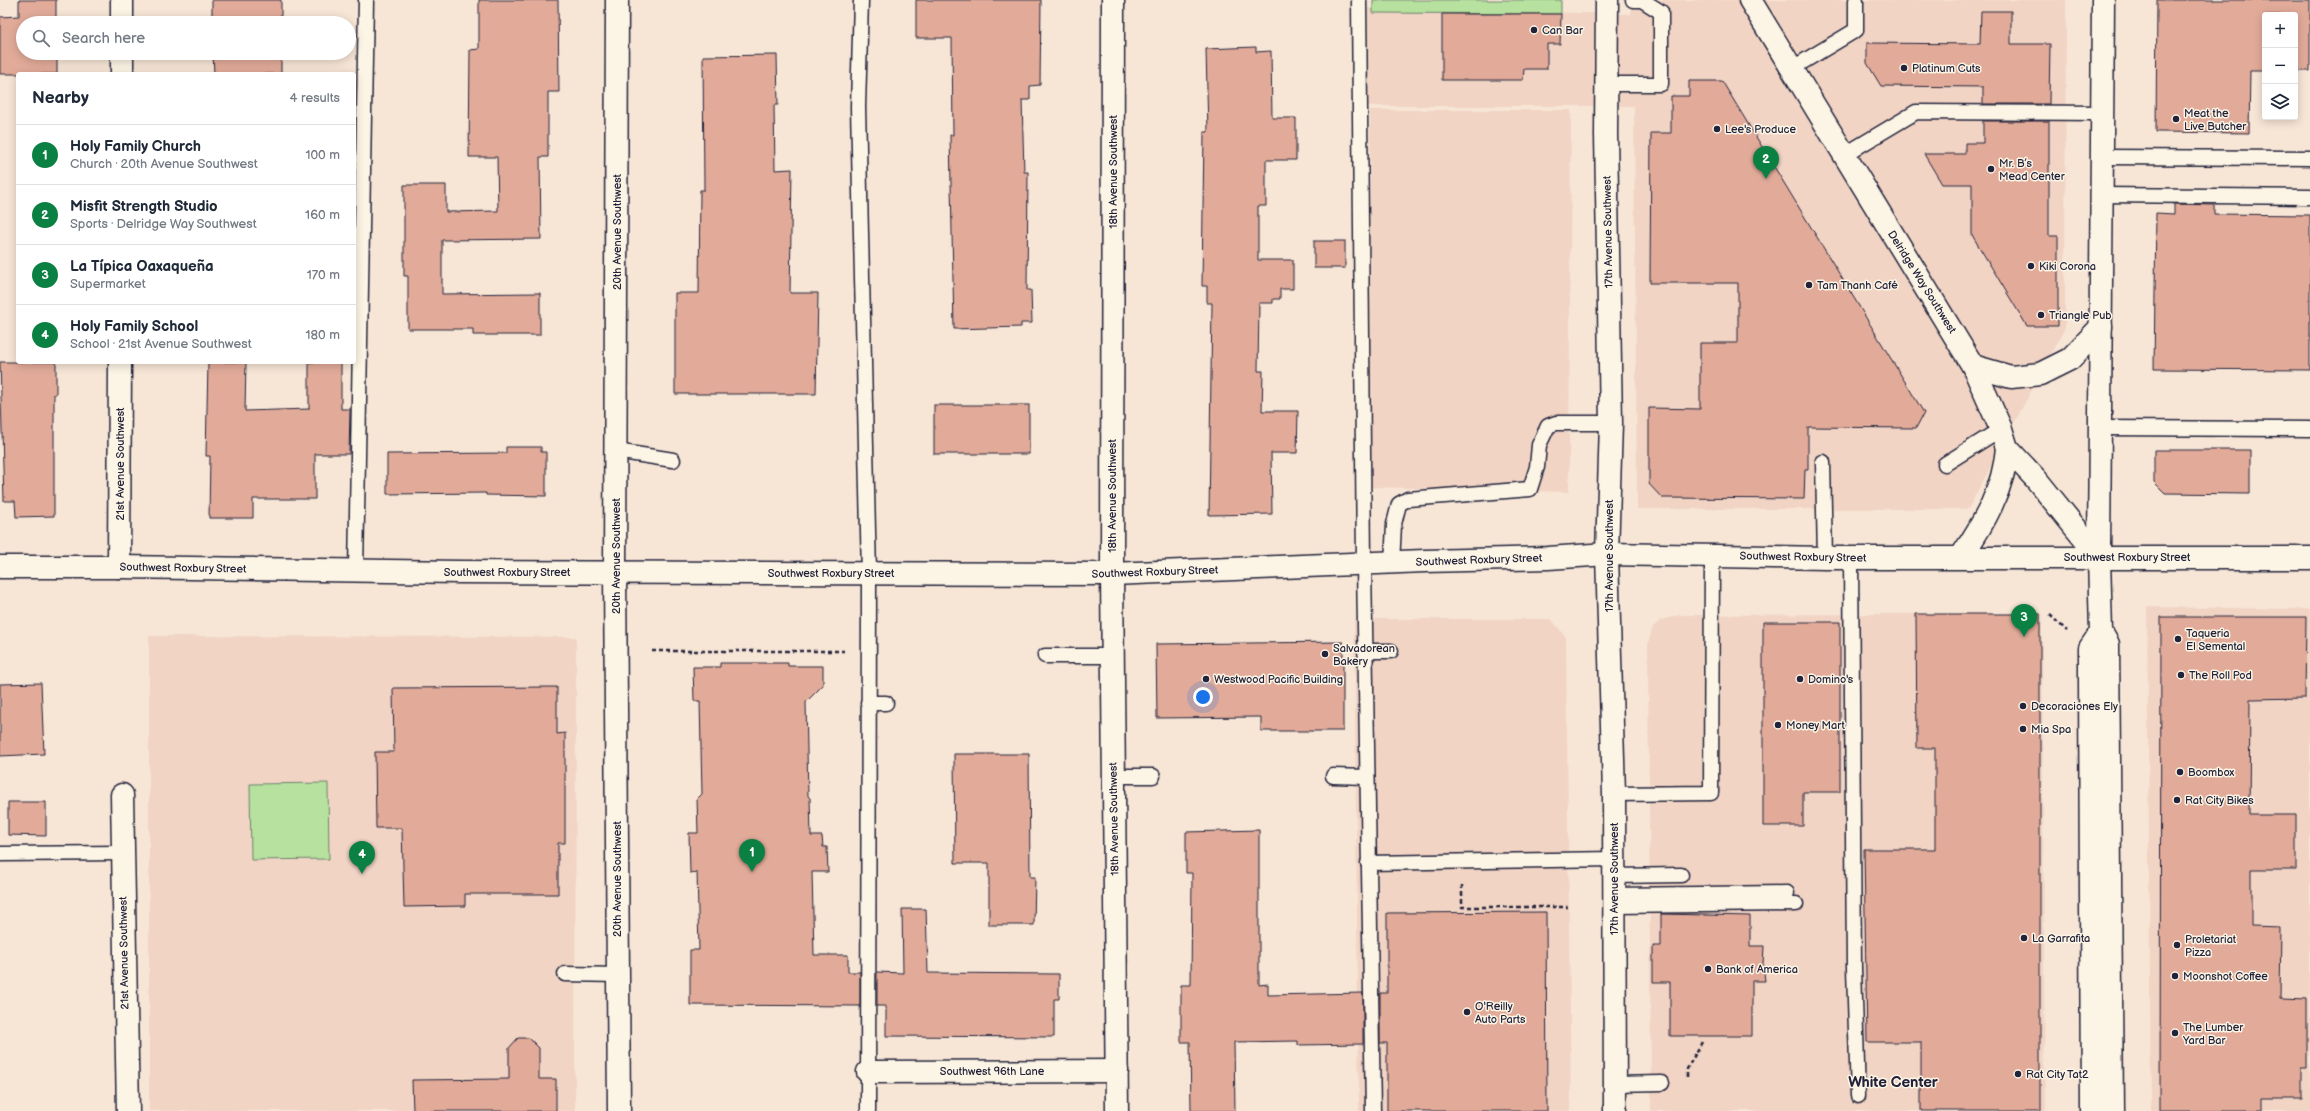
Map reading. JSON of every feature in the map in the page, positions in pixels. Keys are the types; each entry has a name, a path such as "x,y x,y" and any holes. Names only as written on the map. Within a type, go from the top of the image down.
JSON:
{"street":[{"path":"122,0 122,16"},
{"name":"20th Avenue Southwest","path":"617,0 615,572 619,1111"},
{"name":"18th Avenue Southwest","path":"1113,0 1112,656 1117,1111"},
{"name":"17th Avenue Southwest","path":"1607,0 1606,84 1611,423 1607,554 1614,794 1615,1111"},
{"name":"Delridge Way Southwest","path":"1750,0 1974,366 2004,438 2099,557"},
{"path":"2103,0 2099,557 2101,632 2108,644 2112,1111"},
{"path":"122,60 122,72"},
{"path":"1974,366 2011,377 2040,374 2070,359 2101,327"},
{"name":"21st Avenue Southwest","path":"119,566 120,364"},
{"path":"1961,557 1981,525 2000,487 2004,438"},
{"name":"Southwest Roxbury Street","path":"0,567 119,566 356,571 1112,574 1548,558 1607,554 1825,558 2310,558"},
{"path":"2092,1111 2089,686 2090,648 2101,632"},
{"name":"21st Avenue Southwest","path":"122,795 128,1111"},
{"name":"Southwest 96th Lane","path":"868,1072 1117,1071"}],"lane":[{"path":"356,571 366,0"},
{"path":"861,0 858,107 869,574 868,1111"},
{"path":"1359,0 1365,651 1372,1111"},
{"path":"1606,84 1660,84 1661,12 1642,0 1633,0"},
{"path":"1791,69 1856,30 1856,0"},
{"path":"1844,155 1916,112 2102,113"},
{"path":"2102,157 2310,158"},
{"path":"2102,196 2310,197"},
{"path":"1392,564 1394,524 1399,504 1408,499 1530,489 1537,467 1539,445 1548,426 1556,423 1611,423"},
{"path":"2100,428 2310,429"},
{"path":"1945,464 2004,438"},
{"path":"616,451 673,460"},
{"path":"1823,462 1825,558"},
{"path":"1614,794 1711,793 1712,556"},
{"path":"1852,558 1854,968 1858,1096"},
{"path":"1365,651 1391,651"},
{"path":"1045,656 1112,656"},
{"path":"868,703 886,703"},
{"path":"1114,776 1153,776"},
{"path":"1333,776 1367,777"},
{"path":"0,854 122,853"},
{"path":"1368,863 1792,898"},
{"path":"1614,884 1681,875"},
{"path":"565,974 618,975"},
{"path":"1615,1084 1662,1083"}],"path":[{"path":"2050,615 2070,634"},
{"path":"652,651 844,651"},
{"path":"1462,907 1568,907"},
{"path":"1687,1069 1702,1042"}],"shaded area":[{"path":"1631,0 2066,0 2065,328 1968,509 1637,509 1634,106 1366,106 1365,8 1631,14"},
{"path":"1370,110 1571,110 1569,492 1370,487"},
{"path":"2147,607 2310,609 2310,1111 2151,1111"},
{"path":"2042,613 2045,1111 1651,1111 1648,643 1653,627 1661,620 1680,615"},
{"path":"1354,619 1551,619 1566,637 1571,1111 1359,1111"},
{"path":"149,636 576,637 575,1111 149,1111"}],"green space":[{"path":"1373,0 1561,0 1561,14 1373,13"},
{"path":"328,783 329,859 251,860 250,784"}],"building":[{"path":"19,0 56,0 56,16 19,16"},
{"path":"212,0 281,0 281,16 212,16"},
{"path":"479,0 558,0 559,92 548,92 548,157 540,157 541,239 442,240 442,294 540,293 540,335 473,335 473,329 408,329 408,276 404,276 404,185 446,185 446,212 498,211 497,157 469,157 470,50 479,49"},
{"path":"916,0 1041,0 1040,85 1030,86 1030,100 1022,100 1024,172 1028,172 1027,290 1031,290 1032,323 1021,323 1021,327 954,329 950,135 953,135 952,38 916,38"},
{"path":"2157,0 2310,0 2310,71 2298,71 2298,12 2262,12 2262,71 2250,71 2249,133 2156,132"},
{"path":"1981,11 2011,11 2011,44 2050,44 2049,104 1983,104 1983,87 1881,86 1867,63 1867,43 1980,44"},
{"path":"1442,14 1561,14 1560,44 1547,44 1547,69 1524,69 1523,80 1442,80"},
{"path":"16,16 16,60 57,60 57,72 16,72 16,74 0,74 0,17"},
{"path":"1256,47 1256,52 1271,51 1272,118 1296,118 1296,160 1266,160 1266,206 1258,206 1258,260 1293,260 1293,289 1280,289 1280,299 1273,299 1273,303 1259,303 1258,371 1263,371 1262,411 1298,411 1297,453 1271,453 1272,514 1209,515 1212,303 1207,303 1207,286 1202,286 1204,132 1208,132 1206,49"},
{"path":"777,55 778,105 774,105 775,170 792,169 790,293 818,293 816,394 675,394 675,293 699,293 700,190 704,190 703,56"},
{"path":"213,60 281,60 281,72 214,72"},
{"path":"1689,81 1722,81 1924,413 1916,428 1808,427 1808,469 1805,469 1804,499 1662,498 1649,484 1649,408 1700,409 1700,343 1738,343 1738,283 1650,283 1651,133 1671,133 1671,96 1689,96"},
{"path":"1983,121 2049,121 2049,236 2058,236 2058,326 2027,326 1972,235 1972,184 1942,184 1924,154 1965,154 1965,143 1983,143"},
{"path":"2174,204 2214,205 2214,214 2310,215 2310,370 2154,369 2156,213 2174,214"},
{"path":"1314,241 1345,241 1345,268 1314,268"},
{"path":"0,362 16,362 16,364 56,364 56,394 54,394 54,516 16,517 15,501 4,501"},
{"path":"208,364 246,364 245,411 309,409 309,364 341,364 341,409 350,409 349,454 315,454 315,499 253,499 253,518 209,518 210,456 206,456"},
{"path":"934,405 1029,405 1029,454 934,454"},
{"path":"506,447 541,447 541,452 546,452 546,496 486,495 486,493 387,494 387,454 506,453"},
{"path":"2154,450 2250,450 2250,494 2165,493 2154,482"},
{"path":"1916,614 2040,614 2040,1111 1921,1111 1921,1042 1867,1042 1864,849 1935,849 1935,748 1917,748"},
{"path":"2161,617 2306,617 2305,698 2250,699 2249,815 2296,815 2296,870 2251,870 2251,926 2281,927 2280,998 2307,999 2307,1066 2301,1066 2301,1099 2262,1099 2262,1111 2160,1111"},
{"path":"1763,622 1840,622 1840,792 1803,792 1803,826 1763,826"},
{"path":"1343,642 1343,731 1261,731 1261,717 1157,718 1156,644"},
{"path":"720,663 788,663 788,666 823,666 823,685 806,702 808,796 810,798 811,836 822,836 823,847 827,847 828,872 812,872 814,955 848,955 848,972 860,972 860,1006 690,1005 690,950 699,950 697,872 690,873 689,833 698,833 697,799 702,794 700,701 694,701 693,667 720,667"},
{"path":"41,683 44,754 0,756 0,684"},
{"path":"557,687 557,734 565,733 565,843 558,843 558,894 465,894 465,906 404,907 402,828 376,828 375,752 394,752 393,688"},
{"path":"954,754 1029,754 1030,877 1035,877 1034,925 989,925 989,863 955,863"},
{"path":"8,802 46,802 46,836 8,835"},
{"path":"1259,830 1259,985 1268,984 1268,995 1363,993 1363,1044 1298,1045 1298,1041 1234,1042 1235,1111 1191,1111 1190,1042 1181,1042 1181,985 1191,985 1192,873 1186,873 1186,832"},
{"path":"902,909 926,909 928,973 1059,974 1059,999 1054,999 1054,1037 886,1036 886,1006 877,1006 877,972 903,973"},
{"name":"O'Reilly Auto Parts","path":"1546,912 1547,1111 1387,1111 1387,1043 1380,1043 1380,993 1387,993 1387,913"},
{"name":"Bank of America","path":"1661,914 1750,916 1750,946 1764,946 1763,964 1765,981 1752,981 1752,1036 1670,1036 1670,982 1653,982 1653,946 1661,946"},
{"path":"518,1038 529,1038 539,1048 539,1079 556,1079 556,1111 413,1111 412,1080 509,1079 509,1048"}],"place":[{"name":"Can Bar","path":"1534,30"},
{"name":"Platinum Cuts","path":"1904,68"},
{"name":"Meat the Live Butcher","path":"2176,119"},
{"name":"Lee's Produce","path":"1717,129"},
{"name":"Mr. B’s Mead Center","path":"1991,169"},
{"name":"Misfit Strength Studio","path":"1766,179"},
{"name":"Kiki Corona","path":"2031,266"},
{"name":"Tam Thanh Café","path":"1809,285"},
{"name":"Triangle Pub","path":"2041,315"},
{"name":"La Típica Oaxaqueña","path":"2024,637"},
{"name":"Taqueria El Semental","path":"2178,639"},
{"name":"Salvadorean Bakery","path":"1325,654"},
{"name":"The Roll Pod","path":"2181,675"},
{"name":"Westwood Pacific Building","path":"1206,679"},
{"name":"Domino's","path":"1800,679"},
{"name":"Decoraciones Ely","path":"2023,706"},
{"name":"Money Mart","path":"1778,725"},
{"name":"Mia Spa","path":"2023,729"},
{"name":"Boombox","path":"2180,772"},
{"name":"Rat City Bikes","path":"2177,800"},
{"name":"Holy Family Church","path":"752,872"},
{"name":"Holy Family School","path":"362,874"},
{"name":"La Garrafita","path":"2024,938"},
{"name":"Proletariat Pizza","path":"2177,945"},
{"name":"Bank of America","path":"1708,969"},
{"name":"Moonshot Coffee","path":"2175,976"},
{"name":"O'Reilly Auto Parts","path":"1467,1012"},
{"name":"The Lumber Yard Bar","path":"2175,1033"},
{"name":"Rat City Tat2","path":"2018,1074"}],"district":[{"name":"White Center","path":"1893,1082"}]}
